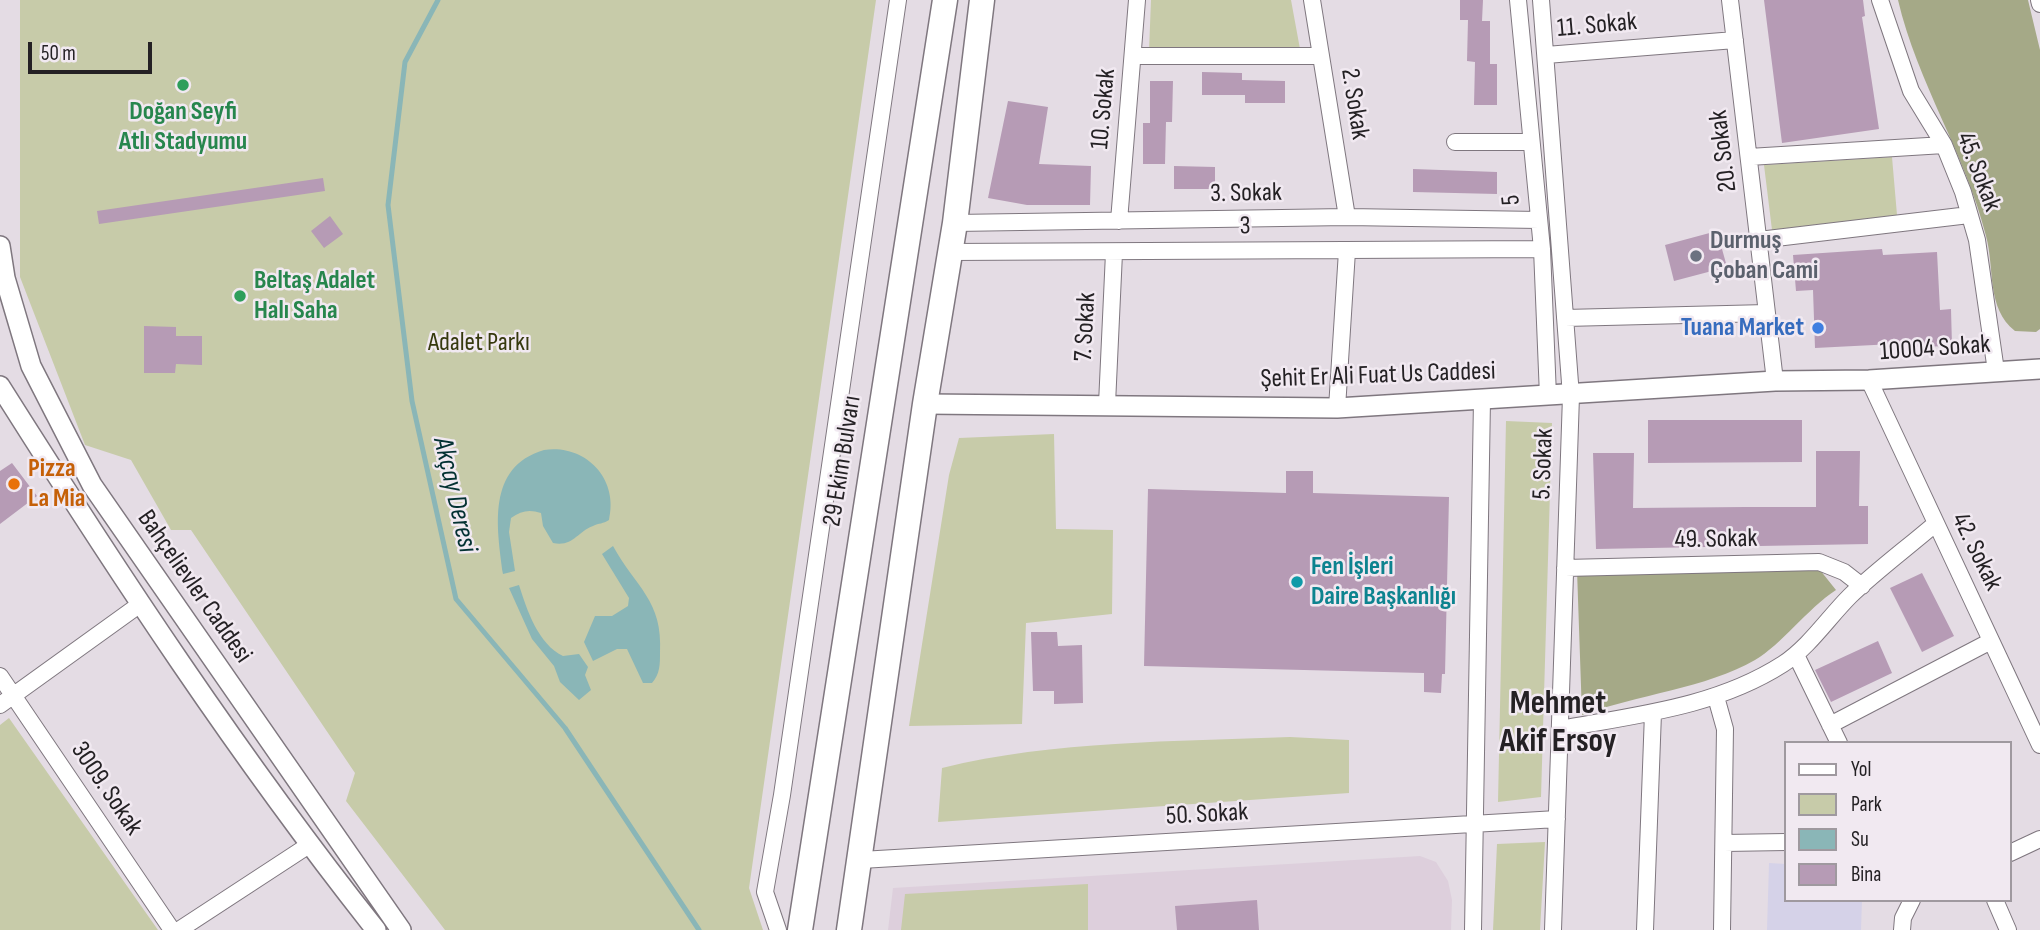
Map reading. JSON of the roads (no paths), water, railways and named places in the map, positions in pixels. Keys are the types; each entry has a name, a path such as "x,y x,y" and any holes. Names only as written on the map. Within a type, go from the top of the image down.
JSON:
{"main road":[{"name":"29 Ekim Bulvarı","path":"800,930 945,0"},
{"path":"849,930 925,404 955,223 982,0"}],"street":[{"path":"778,930 765,892 782,795 898,0"},
{"name":"10. Sokak","path":"1119,221 1137,0"},
{"name":"2. Sokak","path":"1312,0 1347,217"},
{"name":"5","path":"1518,0 1542,249 1548,396"},
{"name":"5. Sokak","path":"1541,0 1571,396 1553,930"},
{"name":"20. Sokak","path":"1730,0 1775,381"},
{"name":"45. Sokak","path":"1880,0 1911,91 1944,145 1969,215 1987,298 1990,342 1996,371"},
{"name":"11. Sokak","path":"1546,55 1735,40"},
{"path":"1133,56 1321,56"},
{"path":"1455,142 1531,142"},
{"path":"1749,158 1944,145"},
{"path":"1759,240 1969,215"},
{"name":"3. Sokak","path":"955,223 1347,217 1539,220"},
{"name":"Bahçelievler Caddesi","path":"0,246 5,278 31,366 92,485 401,930"},
{"name":"3","path":"950,252 1542,249"},
{"path":"1338,408 1347,251"},
{"name":"7. Sokak","path":"1107,404 1115,253"},
{"path":"1565,318 1767,313"},
{"name":"10004 Sokak","path":"1833,380 2040,369"},
{"name":"Şehit Er Ali Fuat Us Caddesi","path":"925,404 1338,408 1571,396 1775,381 1833,380"},
{"name":"42. Sokak","path":"1868,380 1991,641 2033,710 2040,745"},
{"name":"Bahçelievler Caddesi","path":"0,386 139,605 309,845 376,930"},
{"path":"1473,930 1482,400"},
{"path":"1560,729 1653,713 1716,697 1756,680 1796,655 1862,586 1935,524"},
{"name":"49. Sokak","path":"1565,568 1819,562 1844,572 1862,586"},
{"path":"7,700 139,605"},
{"path":"1830,725 1991,641"},
{"path":"1796,655 1838,741"},
{"name":"3009. Sokak","path":"0,676 7,700 172,930"},
{"path":"1716,697 1724,729 1722,930"},
{"path":"1645,930 1653,713"},
{"name":"50. Sokak","path":"861,860 1557,819"},
{"path":"2012,852 2040,839"},
{"path":"1724,844 1784,842"},
{"path":"179,930 309,845"},
{"path":"1902,930 1903,918 1911,902"},
{"path":"1996,902 2008,930"}],"water":[{"path":"544,450 573,453 596,467 609,491 609,520 560,544 553,543 543,526 541,513 529,511 518,514 511,518 509,532 515,571 503,574 498,519 504,485 512,470 525,458"},
{"path":"613,546 646,595 657,620 660,665 652,683 643,683 627,649 617,649 593,661 584,642 595,616 612,616 628,606 629,598 602,554"},
{"path":"519,585 540,635 554,651 563,656 579,654 588,667 585,675 591,690 579,700 560,682 554,666 532,639 509,588"}],"waterway":[{"name":"Akçay Deresi","path":"438,0 405,62 388,205 412,401 456,599 565,728 699,930"}],"place":[{"name":"Doğan Seyfi Atlı Stadyumu","path":"183,85"},
{"name":"Durmuş Çoban Cami","path":"1696,256"},
{"name":"Beltaş Adalet Halı Saha","path":"240,296"},
{"name":"Tuana Market","path":"1818,328"},
{"name":"Pizza La Mia","path":"14,484"},
{"name":"Fen İşleri Daire Başkanlığı","path":"1297,582"}],"district":[{"name":"Mehmet Akif Ersoy","path":"1558,724"}],"park label":[{"name":"Adalet Parkı","path":"479,343"}]}
